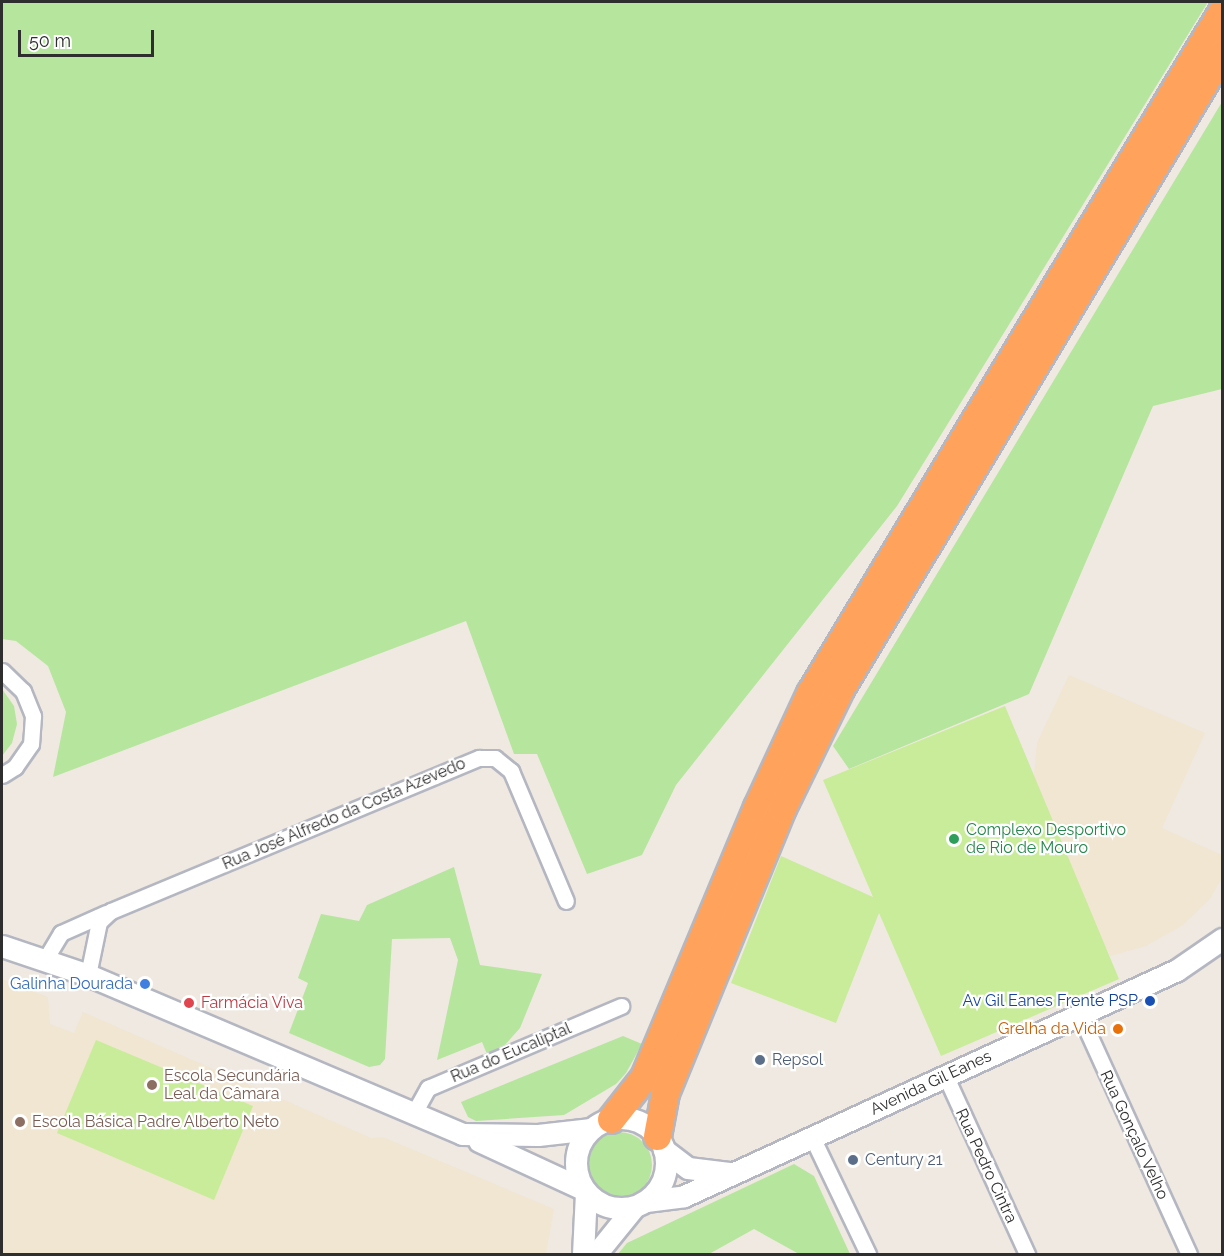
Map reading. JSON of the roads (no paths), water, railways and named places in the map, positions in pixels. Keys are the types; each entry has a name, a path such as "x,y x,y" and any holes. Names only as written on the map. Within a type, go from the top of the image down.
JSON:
{"highway":[{"path":"601,1124 644,1077 757,807 810,693 1222,11"},
{"path":"661,1143 666,1093 692,1027 782,808 840,689 1222,53"}],"street":[{"path":"2,671 23,691 33,716 31,744 15,767 2,775"},
{"name":"Rua José Alfredo da Costa Azevedo","path":"111,911 487,757 501,760 511,771 566,901"},
{"path":"46,958 62,933 111,911"},
{"path":"88,975 99,922 111,911"},
{"name":"Avenida Gil Eanes","path":"640,1204 684,1196 946,1077 1177,970 1222,939"},
{"path":"2,946 46,958 88,975 414,1113 584,1191 607,1207 640,1204"},
{"name":"Rua do Eucaliptal","path":"414,1113 428,1088 621,1006"},
{"name":"Rua Gonçalo Velho","path":"1080,1015 1189,1254"},
{"name":"Rua Pedro Cintra","path":"946,1077 1027,1254"},
{"path":"462,1134 538,1135 601,1124 637,1121 688,1168 732,1173"},
{"path":"583,1254 584,1191 575,1159 601,1124"},
{"path":"812,1137 868,1254"},
{"path":"596,1254 663,1180 661,1143"}],"place":[{"name":"Complexo Desportivo de Rio de Mouro","path":"954,839"},
{"name":"Galinha Dourada","path":"145,984"},
{"name":"Av Gil Eanes Frente PSP","path":"1150,1001"},
{"name":"Farmácia Viva","path":"189,1003"},
{"name":"Grelha da Vida","path":"1118,1029"},
{"name":"Repsol","path":"760,1060"},
{"name":"Escola Secundária Leal da Câmara","path":"152,1085"},
{"name":"Escola Básica Padre Alberto Neto","path":"20,1122"},
{"name":"Century 21","path":"853,1160"}]}
